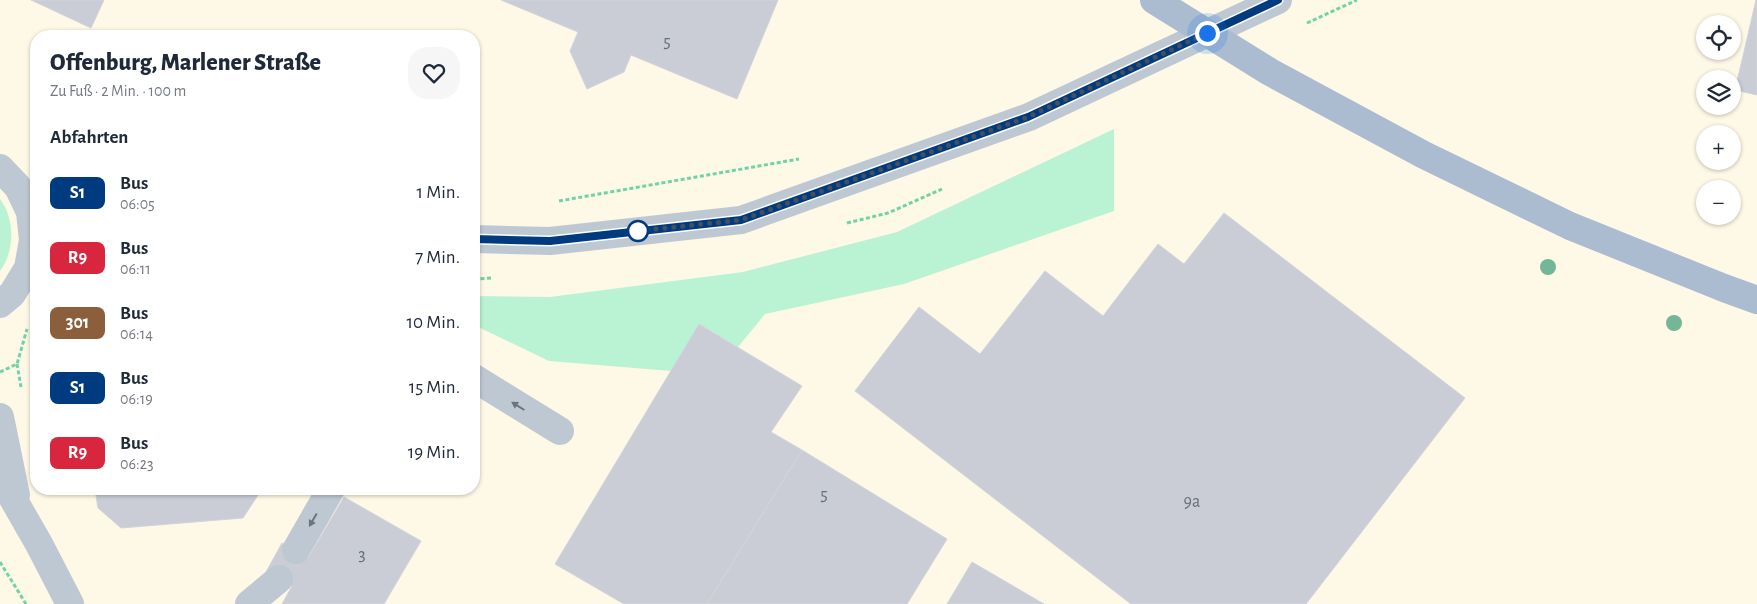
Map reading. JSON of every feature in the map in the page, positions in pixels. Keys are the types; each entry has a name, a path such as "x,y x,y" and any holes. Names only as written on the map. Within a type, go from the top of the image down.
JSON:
{"main road":[{"path":"1154,0 1270,72 1424,155 1570,226 1757,300"}],"street":[{"path":"480,239 550,241 741,220 1028,117 1278,0"},
{"path":"18,182 30,212"},
{"path":"0,304 12,294 30,270"},
{"path":"480,382 560,431"},
{"path":"0,417 9,507"},
{"path":"0,476 9,507 39,544 70,604"},
{"path":"296,550 328,495"},
{"path":"249,604 279,579"}],"path":[{"path":"558,201 805,158"},
{"path":"0,372 17,364 28,327"},
{"path":"0,562 26,604"}],"shaded area":[{"path":"0,0 1757,0 1757,604 0,604"}],"green space":[{"path":"1114,129 1114,211 904,284 765,314 738,347 699,324 671,371 549,361 480,328 480,296 550,297 743,272 897,232"},
{"path":"0,199 11,225 11,245 0,271"}],"building":[{"path":"31,0 104,0 91,28"},
{"path":"501,0 778,0 737,99 631,55 624,72 587,89 570,51 578,32"},
{"path":"1757,0 1757,95 1741,91 1740,70"},
{"path":"1224,213 1465,398 1306,604 1131,604 855,391 919,307 980,354 1045,271 1103,316 1158,244 1184,264"},
{"path":"699,324 802,386 771,432 802,450 707,604 624,604 555,564"},
{"path":"802,450 947,539 907,604 707,604"},
{"path":"96,495 258,495 243,518 121,528 98,508"},
{"path":"344,497 421,541 384,604 282,604 292,586 266,572 282,543 308,558"},
{"path":"972,562 1044,604 947,604"}],"bus line":[{"name":"S1","path":"480,239 550,241 741,220 1028,117 1278,0"}],"route":[{"path":"638,231 741,220 1028,117 1207,33"}]}
